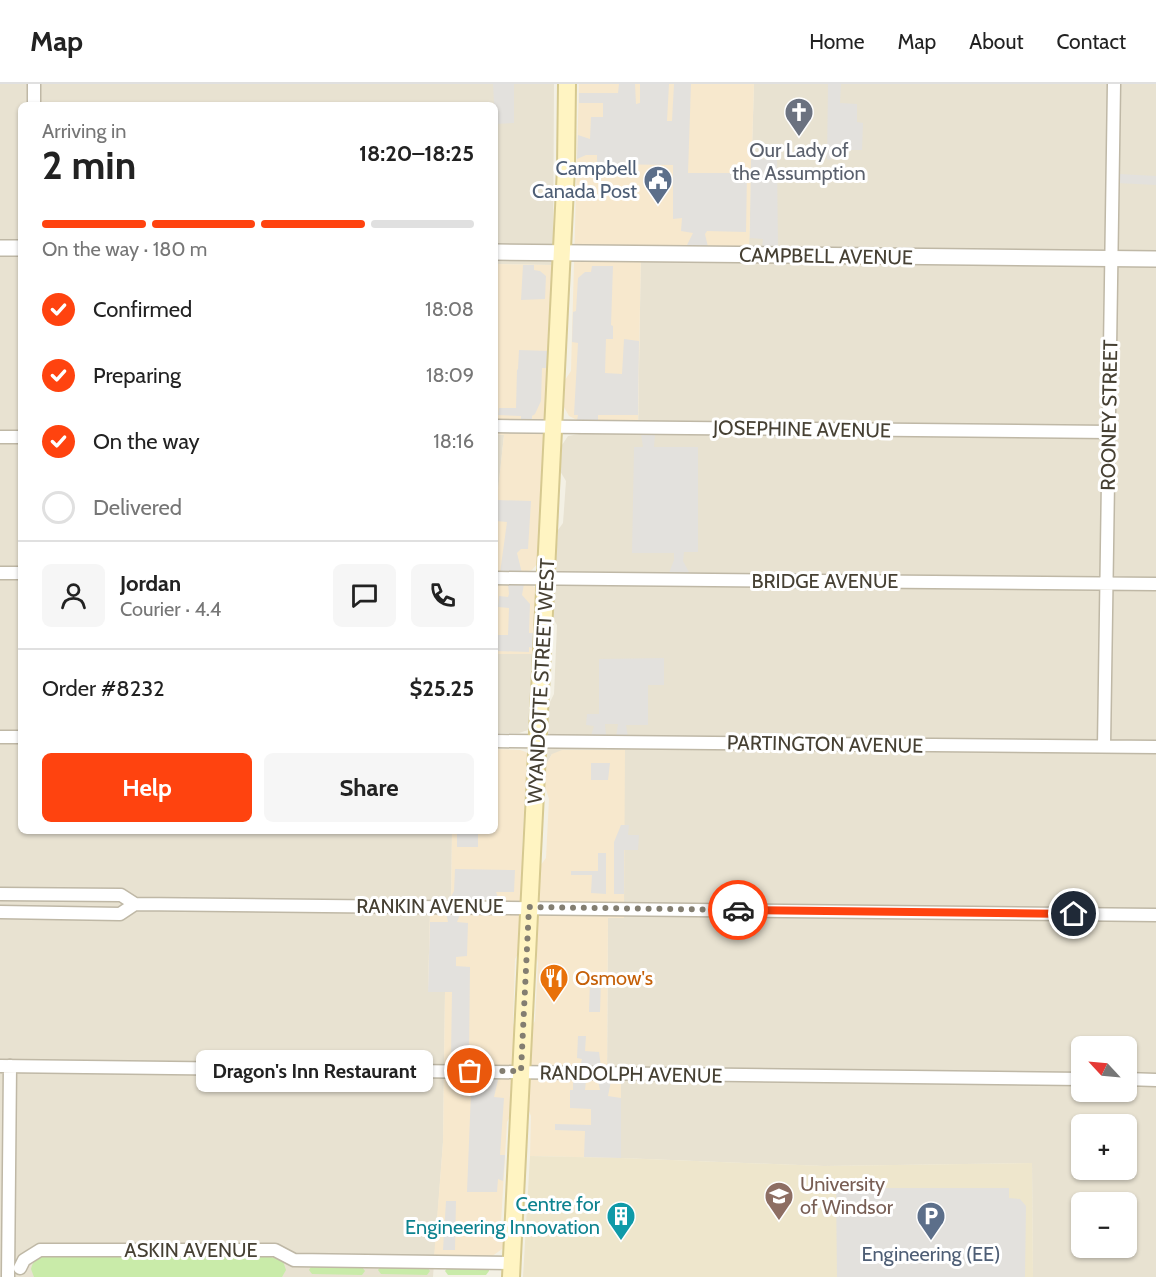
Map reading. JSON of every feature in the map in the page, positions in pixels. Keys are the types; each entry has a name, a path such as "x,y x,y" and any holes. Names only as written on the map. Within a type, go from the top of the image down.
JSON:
{"main road":[{"name":"WYANDOTTE STREET WEST","path":"511,1270 562,253 567,84"}],"street":[{"path":"34,84 34,102"},
{"name":"ROONEY STREET","path":"1104,746 1114,84"},
{"path":"0,248 18,248"},
{"name":"CAMPBELL AVENUE","path":"498,252 1156,259"},
{"name":"JOSEPHINE AVENUE","path":"498,426 1109,432"},
{"path":"0,437 18,437"},
{"path":"0,573 18,573"},
{"name":"BRIDGE AVENUE","path":"498,578 1156,584"},
{"path":"0,736 18,737"},
{"name":"PARTINGTON AVENUE","path":"498,741 1156,747"},
{"name":"RANKIN AVENUE","path":"0,894 121,895 135,904 1156,915"},
{"name":"RANKIN AVENUE","path":"0,912 120,914 135,904"},
{"path":"5,1066 12,1272"},
{"name":"RANDOLPH AVENUE","path":"5,1066 1071,1079"},
{"path":"1137,1079 1156,1080"},
{"name":"ASKIN AVENUE","path":"12,1272 24,1260 40,1250 275,1250 294,1260 511,1270"}],"shaded area":[{"path":"0,84 554,84 553,265 498,264 498,102 18,102 18,834 452,834 451,912 430,913 428,991 445,992 443,1142 433,1277 0,1277"},
{"path":"493,84 514,84 514,123 498,124 498,102 494,102"},
{"path":"579,84 754,84 749,247 641,247 638,422 577,420 569,416 564,407 565,380 571,371"},
{"path":"619,84 635,84 636,104 640,103 640,84 669,84 667,121 672,121 674,84 691,84 688,173 747,173 746,232 707,231 705,234 708,247 686,247 693,233 681,231 682,218 673,219 673,165 597,164 597,155 586,155 577,159 578,135 590,139 591,117 603,117 603,103 579,103 579,93 618,93"},
{"path":"754,84 1156,84 1156,1277 1033,1277 1032,1163 824,1166 621,1158 621,1082 607,1081 608,918 624,917 624,850 552,754 545,766 549,704 554,694 557,625 552,617 558,530 563,523 566,481 560,471 562,445 568,436 579,434 638,433 641,247 749,247"},
{"path":"828,84 841,84 840,103 857,104 857,122 863,123 862,150 834,150 831,152 831,160 827,159"},
{"path":"751,159 777,159 778,248 762,247 763,239 750,238"},
{"path":"1119,174 1156,176 1156,185 1117,183"},
{"path":"498,264 553,265 547,471 542,478 539,531 544,537 538,563 532,570 522,573 498,573 498,490 504,435 498,434"},
{"path":"523,265 534,265 534,270 546,276 545,299 521,300"},
{"path":"592,266 613,266 611,325 613,326 613,339 606,339 605,373 622,374 624,339 639,341 638,415 598,415 598,421 577,420 578,415 574,415 578,343 572,342 573,312 576,311 578,278 585,272 591,272"},
{"path":"519,350 550,351 549,368 542,368 541,401 532,416 532,421 521,421 521,416 498,415 499,408 516,408"},
{"path":"498,434 504,435 498,491"},
{"path":"641,434 655,434 654,447 698,447 698,552 684,552 683,561 690,574 669,573 674,553 632,553 634,447 643,447"},
{"path":"498,500 531,501 528,549 521,549 517,553 522,573 500,573 507,522 498,521"},
{"path":"498,584 529,584 536,588 540,596 539,622 534,629 533,654 498,654"},
{"path":"508,584 524,584 522,595 530,604 529,633 534,633 534,649 529,647 529,652 498,651 498,635 508,635 509,608 498,607 499,596 508,597"},
{"path":"498,654 533,654 531,691 535,698 534,721 528,730 519,733 498,733"},
{"path":"664,658 664,685 648,685 648,725 626,725 628,737 616,737 618,724 605,724 606,736 591,736 594,726 586,725 587,714 599,714 599,659"},
{"path":"498,749 526,752 531,759 530,785 525,791 522,852 526,861 520,951 515,959 513,1023 516,1032 512,1113 507,1122 501,1223 505,1232 505,1240 502,1249 491,1257 434,1257 443,1142 445,992 428,992 430,913 451,912 452,834 498,834"},
{"path":"562,750 625,750 624,918 608,918 607,1081 621,1081 621,1158 530,1156 531,1116 527,1106 529,1031 535,1021 538,963 535,950 540,866 546,858 549,799 545,786 545,766 552,754"},
{"path":"591,763 610,763 608,780 591,780"},
{"path":"621,825 629,825 628,835 639,835 638,850 624,850 624,894 614,894 614,842"},
{"path":"457,834 478,834 478,847 457,847"},
{"path":"598,853 606,853 606,894 591,893 592,875 571,875 571,871 598,871"},
{"path":"455,869 515,870 514,892 496,892 499,900 449,900 454,891"},
{"path":"446,912 461,912 457,922 468,923 467,956 456,957 456,966 470,967 469,1055 451,1054 452,992 428,992 430,922 448,922"},
{"path":"590,980 601,980 600,1012 589,1012"},
{"path":"578,1036 586,1036 585,1051 599,1052 601,1067 580,1067 582,1059 577,1058"},
{"path":"478,1076 499,1076 494,1097 504,1098 500,1155 505,1155 503,1181 498,1179 497,1192 467,1192 471,1092 482,1093"},
{"path":"573,1080 586,1081 585,1090 600,1090 598,1081 611,1081 608,1096 621,1098 621,1158 584,1157 585,1131 555,1130 555,1124 591,1125 591,1109 570,1108 570,1090 573,1090"},
{"name":"University of Windsor","path":"530,1156 824,1166 1032,1163 1033,1277 523,1277"},
{"name":"Engineering (EE)","path":"836,1188 1009,1188 1009,1198 1020,1199 1026,1206 1025,1277 837,1277"},
{"path":"446,1201 456,1201 455,1250 443,1250"}],"green space":[{"path":"43,1255 268,1256 283,1261 286,1270 282,1277 34,1277 32,1266 35,1260"},
{"path":"312,1265 362,1267 365,1271 362,1275 312,1274 309,1270"},
{"path":"381,1266 427,1267 430,1271 427,1275 381,1274 378,1270"},
{"path":"448,1267 489,1268 489,1271 486,1275 448,1275 445,1271"}],"way so far":[{"path":"470,1071 521,1071 529,907 738,910"}],"place":[{"name":"Our Lady of the Assumption","path":"799,138"},
{"name":"Campbell Canada Post","path":"658,206"},
{"name":"Osmow's","path":"554,1004"},
{"name":"Dragon's Inn Restaurant","path":"470,1071"},
{"name":"University of Windsor","path":"779,1222"},
{"name":"Centre for Engineering Innovation","path":"621,1242"},
{"name":"Engineering (EE)","path":"931,1242"}],"route":[{"path":"738,910 1074,914"}]}
